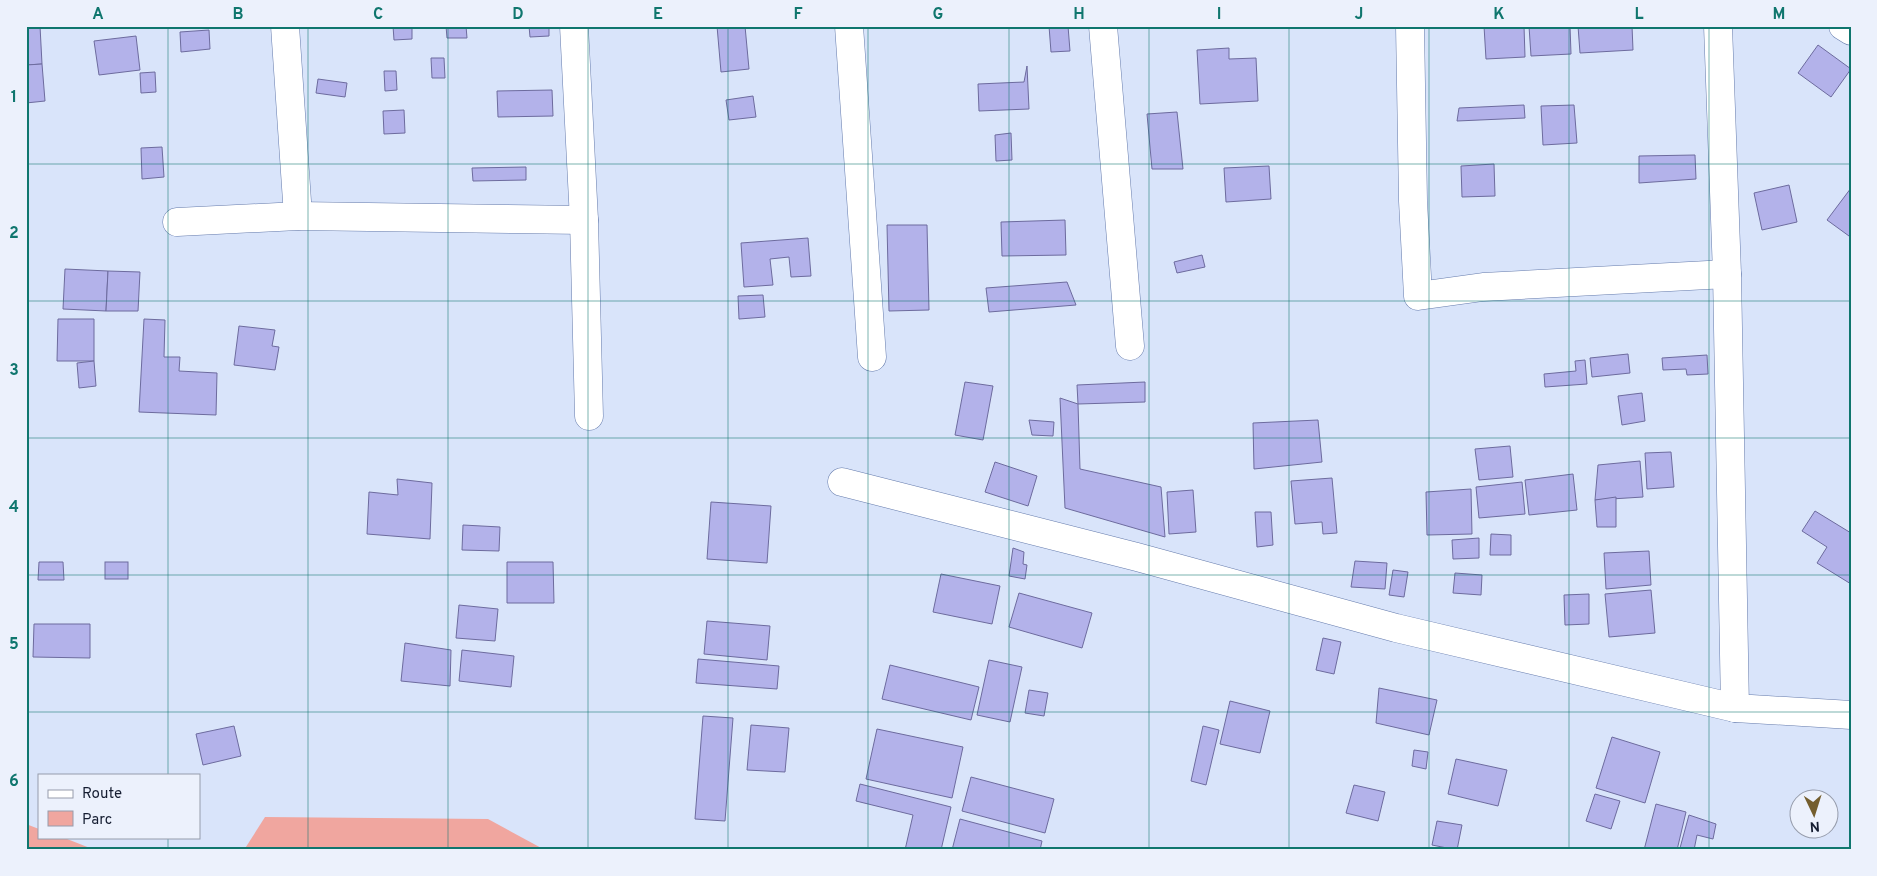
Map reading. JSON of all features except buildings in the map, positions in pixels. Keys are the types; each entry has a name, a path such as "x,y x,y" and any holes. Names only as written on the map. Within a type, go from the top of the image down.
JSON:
{"street":[{"path":"285,26 298,216"},
{"path":"574,26 584,220 589,416"},
{"path":"849,26 872,357"},
{"path":"1104,26 1130,346"},
{"path":"1410,26 1413,201 1418,296 1483,287 1727,274"},
{"path":"1718,26 1727,274 1735,708"},
{"path":"1843,26 1851,31"},
{"path":"178,222 298,216 584,220"},
{"path":"842,482 1137,557 1396,628 1735,708 1851,714"}],"green space":[{"path":"265,817 488,819 545,850 244,850"},
{"path":"26,824 38,829 38,838 65,838 95,850 26,850"}]}
